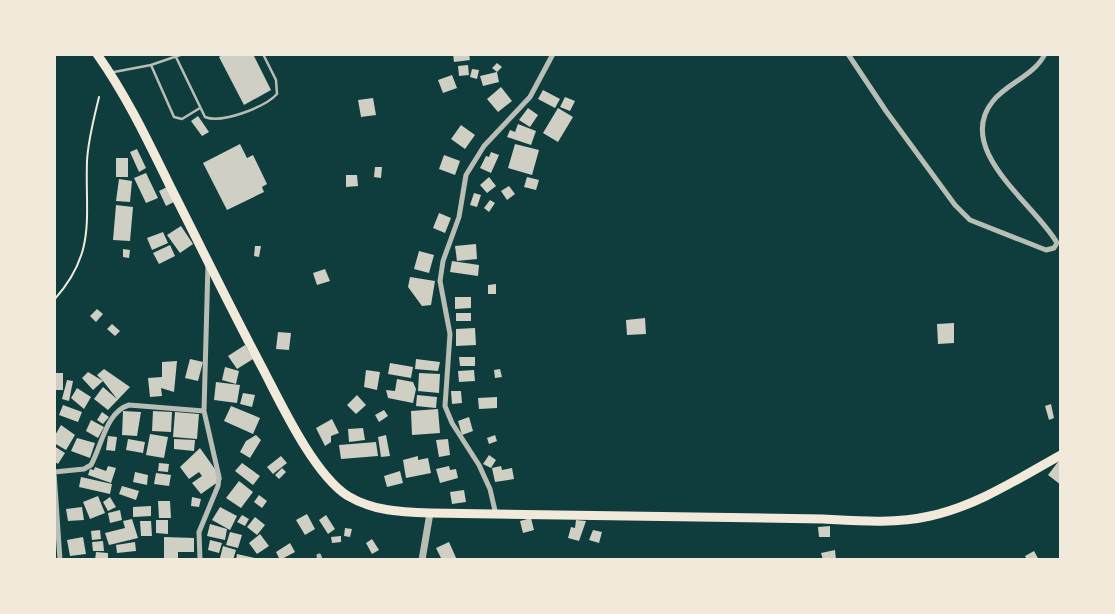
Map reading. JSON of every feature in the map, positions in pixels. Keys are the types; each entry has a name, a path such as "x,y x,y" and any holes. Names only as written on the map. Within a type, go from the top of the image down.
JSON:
{"main road":[{"path":"97,54 129,104 296,433 331,481 347,495 369,506 392,511 430,513 893,521 929,517 973,503 1061,455"}],"street":[{"path":"496,514 480,465 452,423 445,406 450,334 440,281 443,261 458,217 466,175 484,146 530,97 552,54"},
{"path":"848,54 955,205 970,220 1046,250 1054,248 1057,243 997,169 987,149 982,129 985,113 995,98 1038,65 1045,54"},
{"path":"200,560 199,532 218,486 219,477 204,411 208,261"},
{"path":"60,560 54,472 84,469 91,465 114,414 120,408 130,405 204,411"},
{"path":"422,560 430,513"}],"lane":[{"path":"110,73 151,65 183,54"},
{"path":"176,57 205,117 219,120 274,98 277,94 276,80 263,54"},
{"path":"151,65 177,119 182,119 200,108"}],"path":[{"path":"54,300 69,283 85,243 89,207 87,159 99,97"}],"building":[{"path":"223,54 253,54 271,90 244,105 219,57"},
{"path":"453,54 469,54 470,60 454,62"},
{"path":"497,63 502,67 497,72 492,68"},
{"path":"468,65 469,75 459,76 458,66"},
{"path":"472,69 479,70 477,79 470,77"},
{"path":"497,72 499,82 483,86 480,76"},
{"path":"452,75 457,88 443,93 438,80"},
{"path":"501,87 512,101 498,112 487,99"},
{"path":"543,90 560,99 555,108 538,99"},
{"path":"565,97 575,101 570,111 560,107"},
{"path":"373,98 376,115 361,117 358,100"},
{"path":"528,108 538,115 530,127 519,120"},
{"path":"558,108 573,117 558,142 543,133"},
{"path":"198,116 209,132 202,136 191,121"},
{"path":"518,124 536,131 531,145 507,137 510,130 515,132"},
{"path":"461,125 475,135 465,149 451,139"},
{"path":"240,144 247,158 253,155 267,184 262,187 264,192 227,210 203,163"},
{"path":"515,144 539,150 532,175 508,168"},
{"path":"137,149 146,168 139,172 130,152"},
{"path":"491,152 499,155 491,173 480,168"},
{"path":"444,155 460,161 455,175 439,169"},
{"path":"116,158 128,158 128,177 116,177"},
{"path":"375,167 382,167 381,178 374,177"},
{"path":"146,173 158,198 146,203 134,178"},
{"path":"346,175 357,175 358,186 346,187"},
{"path":"489,177 496,186 487,193 480,185"},
{"path":"527,177 539,180 536,190 524,187"},
{"path":"119,179 132,181 130,202 116,201"},
{"path":"509,186 515,194 507,200 501,191"},
{"path":"167,187 174,202 166,206 159,191"},
{"path":"474,193 481,195 477,207 470,205"},
{"path":"490,200 495,203 489,212 484,208"},
{"path":"116,205 133,207 130,241 113,240"},
{"path":"439,213 451,218 445,233 433,228"},
{"path":"181,226 193,244 180,253 167,235"},
{"path":"163,232 168,243 152,250 147,238"},
{"path":"476,244 477,259 457,261 455,246"},
{"path":"170,245 175,256 159,264 153,253"},
{"path":"255,246 261,246 259,257 254,256"},
{"path":"123,249 130,250 129,258 123,257"},
{"path":"419,251 434,255 429,273 414,269"},
{"path":"452,261 479,265 478,276 450,272"},
{"path":"325,269 330,281 317,285 313,273"},
{"path":"410,277 435,281 431,305 422,306 408,287"},
{"path":"496,284 496,294 488,294 488,285"},
{"path":"455,297 471,297 471,308 455,309"},
{"path":"97,309 103,314 96,322 90,316"},
{"path":"456,313 471,313 471,321 456,321"},
{"path":"645,318 646,334 627,335 626,320"},
{"path":"954,323 954,343 938,344 937,324"},
{"path":"112,324 120,331 115,336 107,329"},
{"path":"475,328 476,345 456,346 456,329"},
{"path":"278,332 291,333 289,350 276,349"},
{"path":"245,345 253,359 237,369 228,356"},
{"path":"459,357 475,357 475,366 460,366"},
{"path":"190,359 203,362 198,381 185,378"},
{"path":"416,359 440,362 438,371 415,369"},
{"path":"177,361 174,392 161,388 162,396 150,397 148,378 162,377 162,362"},
{"path":"390,363 413,367 411,378 388,374"},
{"path":"225,367 239,371 236,384 222,380"},
{"path":"104,369 130,387 108,410 94,399 103,387 117,399 97,375"},
{"path":"500,369 502,377 495,378 494,370"},
{"path":"366,370 380,372 377,390 364,387"},
{"path":"474,370 475,381 459,382 458,371"},
{"path":"88,372 103,381 93,390 82,378"},
{"path":"54,373 63,373 63,390 54,390"},
{"path":"419,373 440,374 439,393 418,391"},
{"path":"397,379 413,382 416,389 413,403 388,398 386,390 395,391"},
{"path":"67,380 73,381 69,401 62,399"},
{"path":"216,382 240,385 237,403 214,400"},
{"path":"77,388 91,397 84,409 71,398"},
{"path":"451,391 461,391 462,403 452,404"},
{"path":"243,393 255,395 252,407 240,404"},
{"path":"357,395 366,405 356,414 347,405"},
{"path":"417,395 437,397 436,408 416,406"},
{"path":"497,397 497,408 479,409 478,398"},
{"path":"1051,404 1054,418 1049,420 1045,406"},
{"path":"63,405 82,412 78,422 59,415"},
{"path":"231,406 260,418 253,434 224,421"},
{"path":"438,409 440,433 412,435 411,411"},
{"path":"384,410 388,416 379,422 375,415"},
{"path":"123,411 141,412 137,436 122,435"},
{"path":"153,411 172,412 171,432 152,431"},
{"path":"102,412 109,417 103,424 97,420"},
{"path":"175,412 199,414 197,439 173,437"},
{"path":"469,417 473,431 462,435 458,421"},
{"path":"332,419 339,433 331,436 331,442 325,446 316,428"},
{"path":"91,420 104,427 98,438 86,431"},
{"path":"61,425 75,435 66,450 54,443 54,437"},
{"path":"363,428 365,440 349,442 348,429"},
{"path":"150,434 168,437 164,458 146,455"},
{"path":"256,435 261,440 250,458 240,452 246,441"},
{"path":"386,435 390,456 381,457 378,437"},
{"path":"495,435 497,441 489,444 487,438"},
{"path":"108,436 117,437 115,451 106,450"},
{"path":"77,438 95,443 90,458 71,451"},
{"path":"128,439 145,442 143,453 126,450"},
{"path":"174,439 195,440 194,451 174,449"},
{"path":"448,439 450,455 439,457 436,440"},
{"path":"376,442 378,456 341,459 339,445"},
{"path":"54,446 65,453 58,464 54,461"},
{"path":"200,448 222,479 201,494 192,483 202,476 199,472 189,479 180,467"},
{"path":"489,455 496,460 491,468 483,464"},
{"path":"281,456 287,463 273,474 267,467"},
{"path":"418,456 418,460 428,458 431,473 406,478 403,460"},
{"path":"1061,458 1061,485 1048,475"},
{"path":"159,463 169,464 168,472 158,471"},
{"path":"242,463 260,476 253,485 235,471"},
{"path":"108,466 116,468 111,483 88,475 90,469 94,470 95,467 106,471"},
{"path":"449,466 450,470 456,469 458,478 440,483 436,469"},
{"path":"501,466 502,470 512,468 514,479 495,482 492,468"},
{"path":"282,468 286,472 279,479 275,475"},
{"path":"400,471 403,483 387,487 384,476"},
{"path":"135,472 148,475 147,485 133,482"},
{"path":"156,473 171,475 169,486 154,484"},
{"path":"81,477 112,484 110,494 79,487"},
{"path":"239,481 253,492 241,508 226,498"},
{"path":"122,486 139,491 136,500 119,494"},
{"path":"464,490 466,502 452,504 450,492"},
{"path":"259,495 267,501 262,508 254,502"},
{"path":"98,496 105,513 90,519 83,502"},
{"path":"110,497 116,507 108,511 103,502"},
{"path":"192,497 201,499 199,507 191,506"},
{"path":"158,501 170,501 171,518 159,518"},
{"path":"151,506 151,516 133,517 133,507"},
{"path":"82,507 84,520 68,521 66,509"},
{"path":"220,507 237,516 230,530 212,520"},
{"path":"120,510 122,520 110,523 108,513"},
{"path":"307,514 315,529 305,535 296,520"},
{"path":"242,515 249,519 245,526 237,522"},
{"path":"326,515 335,529 328,534 319,520"},
{"path":"255,517 265,525 257,535 247,527"},
{"path":"531,518 534,530 523,533 520,521"},
{"path":"132,519 138,538 109,545 105,533 125,528 123,521"},
{"path":"156,520 168,520 168,534 156,533"},
{"path":"576,520 586,521 579,541 568,538 571,527 575,528"},
{"path":"140,521 151,521 152,536 141,536"},
{"path":"210,524 227,529 225,540 207,536"},
{"path":"830,526 830,537 819,537 818,527"},
{"path":"345,528 352,529 350,537 344,536"},
{"path":"100,530 101,539 92,540 91,531"},
{"path":"593,530 602,532 599,543 589,540"},
{"path":"230,532 242,535 238,548 226,545"},
{"path":"260,534 269,546 257,554 249,543"},
{"path":"341,536 341,542 332,543 331,537"},
{"path":"83,537 86,554 70,556 67,540"},
{"path":"164,537 194,538 194,552 178,552 178,560 164,559"},
{"path":"372,539 379,550 372,554 366,543"},
{"path":"210,540 222,543 219,553 208,550"},
{"path":"103,541 104,551 93,551 92,542"},
{"path":"135,542 136,551 117,553 116,545"},
{"path":"449,542 457,560 442,560 436,548"},
{"path":"290,543 295,552 280,560 276,552"},
{"path":"223,546 236,550 233,560 220,558"},
{"path":"835,550 836,560 823,560 821,553"},
{"path":"1034,551 1039,560 1027,560 1025,556"},
{"path":"96,552 108,553 108,560 95,560"},
{"path":"237,554 259,559 259,560 236,560"}]}
